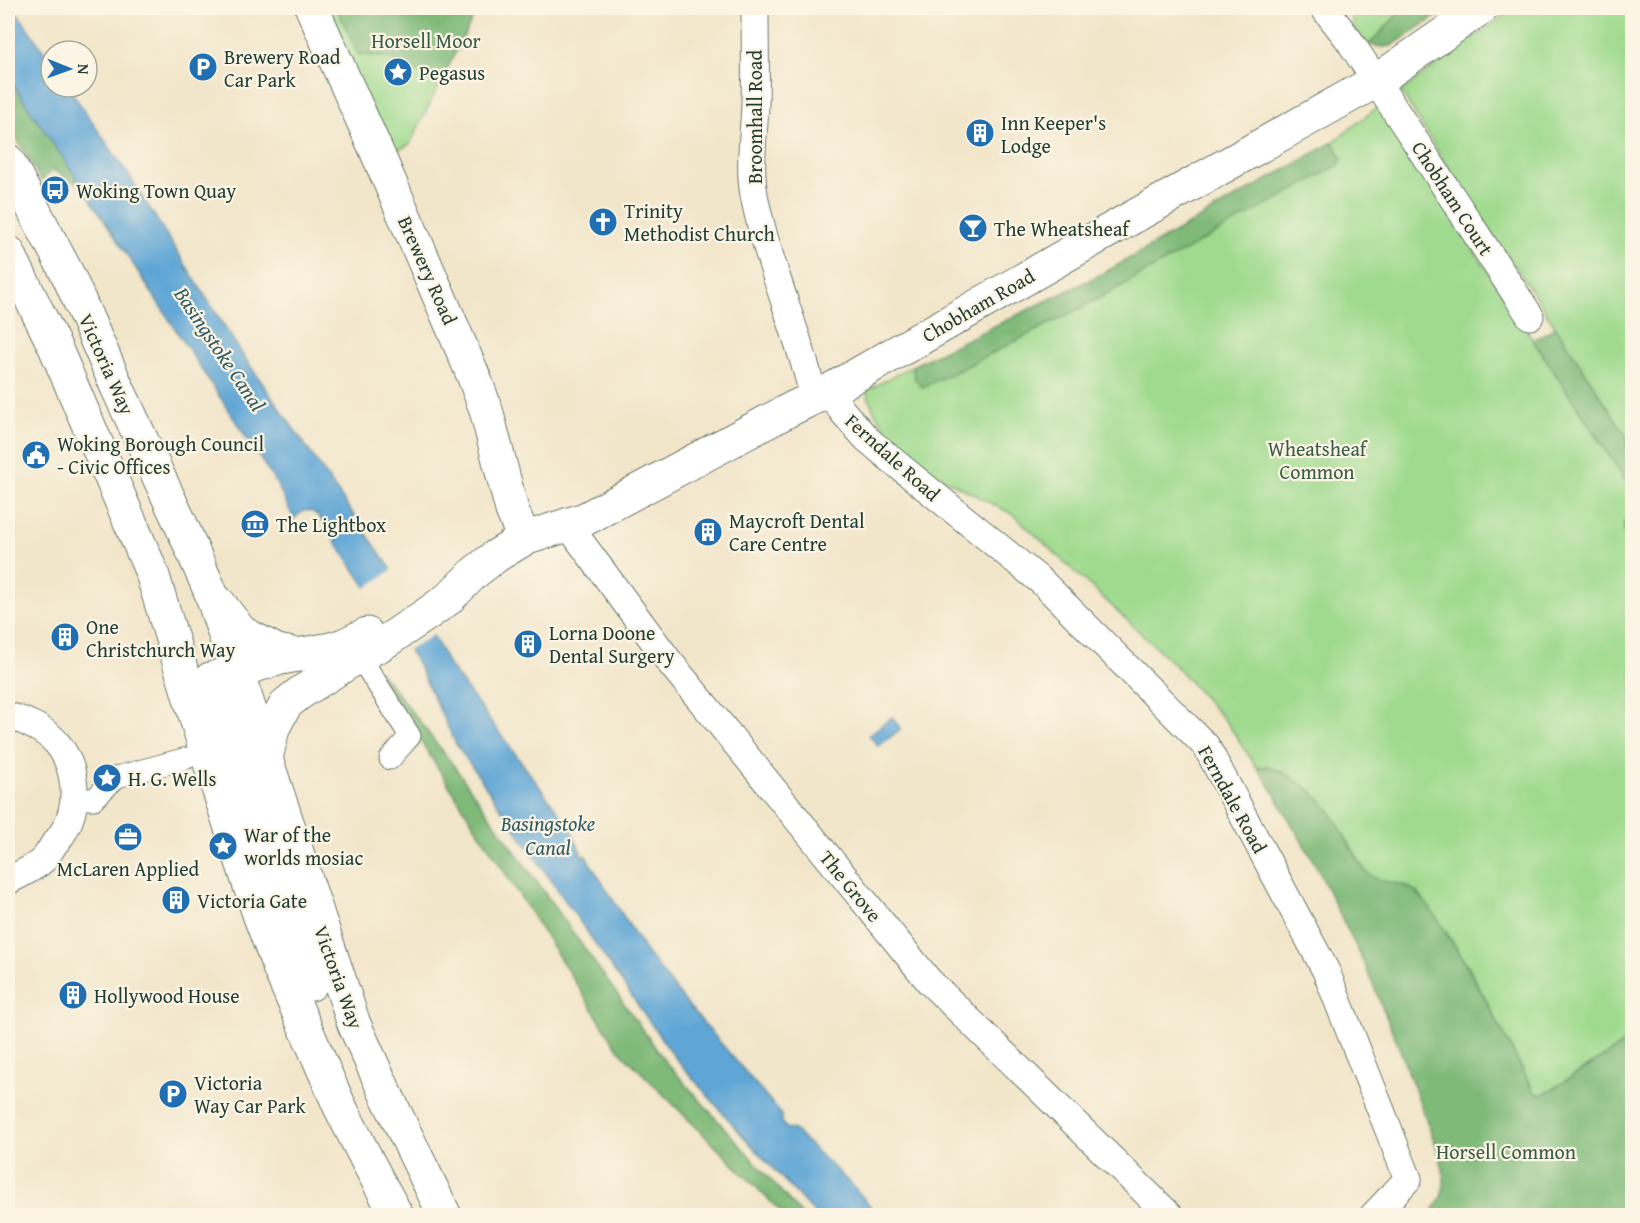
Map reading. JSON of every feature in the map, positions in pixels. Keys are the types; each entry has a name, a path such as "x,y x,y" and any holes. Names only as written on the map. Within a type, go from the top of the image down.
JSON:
{"main road":[{"name":"Brewery Road","path":"312,8 474,377 486,410 512,510 524,539"},
{"name":"Chobham Road","path":"266,759 273,728 286,704 371,649 423,608 448,599 496,556 524,539 568,525 603,509 823,394 1376,81 1481,8"},
{"name":"Victoria Way","path":"8,161 69,278 211,593 223,693 244,793 288,923 346,1075 382,1157 397,1215"},
{"name":"Victoria Way","path":"8,252 55,347 152,573 223,693 266,759 354,1024 445,1215"},
{"name":"Chobham Road","path":"211,593 241,632 277,651 297,655"},
{"name":"Chobham Road","path":"223,693 297,655 331,650 344,645 371,649"},
{"name":"Chobham Road","path":"223,693 371,649"}],"street":[{"name":"Broomhall Road","path":"755,8 752,182 754,199 776,276 809,376 823,394"},
{"name":"Chobham Court","path":"1324,8 1349,40 1530,316"},
{"name":"Ferndale Road","path":"823,394 836,402 867,439 1042,582 1206,746 1326,971 1408,1179 1373,1215"},
{"name":"The Grove","path":"568,525 668,660 929,981 1170,1215"},
{"path":"371,649 410,736 390,759"},
{"path":"8,716 36,727 55,741 65,755 74,784 72,811 66,828 43,860 8,881"},
{"path":"74,799 94,799 117,777 188,758"}],"green space":[{"path":"325,8 337,8 358,54 390,58 440,83 410,144 389,155"},
{"name":"Horsell Moor","path":"337,8 478,8 440,83 390,58 358,54"},
{"path":"1352,8 1407,8 1399,13 1369,45 1355,29"},
{"path":"1407,8 1449,8 1391,46 1369,45 1399,13"},
{"path":"1514,8 1632,8 1632,455 1627,447 1627,437 1538,300 1460,188 1401,91"},
{"path":"8,77 82,186 53,170 41,181 8,123"},
{"name":"Wheatsheaf Common","path":"1379,106 1632,490 1632,513 1627,517 1625,540 1632,553 1632,1039 1543,1095 1535,1093 1469,968 1417,892 1376,880 1366,872 1330,811 1313,792 1285,773 1268,766 1257,768 1228,724 1172,662 1014,515 923,468 885,435 886,429 874,411 866,391 912,366 913,372 955,372 1092,302 1341,158 1333,142"},
{"path":"1333,142 1342,158 1339,165 1092,302 955,372 922,387 915,379 912,366 1104,273"},
{"path":"1556,327 1627,437 1627,447 1632,455 1632,490 1533,340"},
{"path":"1632,513 1632,553 1625,537 1624,527"},
{"path":"381,672 454,766 665,1061 802,1215 784,1215 618,1049 377,673"},
{"name":"Horsell Common","path":"1268,766 1302,784 1324,803 1360,863 1370,875 1376,879 1411,888 1428,905 1476,981 1535,1093 1543,1095 1632,1039 1632,1215 1430,1215 1440,1200 1444,1184 1438,1151 1364,963 1314,862 1257,768"}],"water":[{"name":"Basingstoke Canal","path":"8,8 14,8 39,44 39,99 76,99 128,174 242,354 398,579 446,661 572,830 582,856 585,855 646,952 778,1110 786,1128 794,1130 853,1186 878,1215 816,1215 741,1134 672,1054 456,744 415,659 319,517 306,511 294,519 276,483 8,77"},
{"path":"892,717 901,729 878,746 869,735"}],"pier":[{"path":"393,569 401,578 435,634 406,651 365,589"}],"place":[{"name":"Brewery Road Car Park","path":"203,67"},
{"name":"Pegasus","path":"398,72"},
{"name":"Inn Keeper's Lodge","path":"980,133"},
{"name":"Woking Town Quay","path":"55,190"},
{"name":"Trinity Methodist Church","path":"603,222"},
{"name":"The Wheatsheaf","path":"973,228"},
{"name":"Woking Borough Council - Civic Offices","path":"36,455"},
{"name":"The Lightbox","path":"255,524"},
{"name":"Maycroft Dental Care Centre","path":"708,532"},
{"name":"One Christchurch Way","path":"65,637"},
{"name":"Lorna Doone Dental Surgery","path":"528,644"},
{"name":"H. G. Wells","path":"107,778"},
{"name":"McLaren Applied","path":"128,837"},
{"name":"War of the worlds mosiac","path":"223,846"},
{"name":"Victoria Gate","path":"176,900"},
{"name":"Hollywood House","path":"73,995"},
{"name":"Victoria Way Car Park","path":"173,1094"}]}
